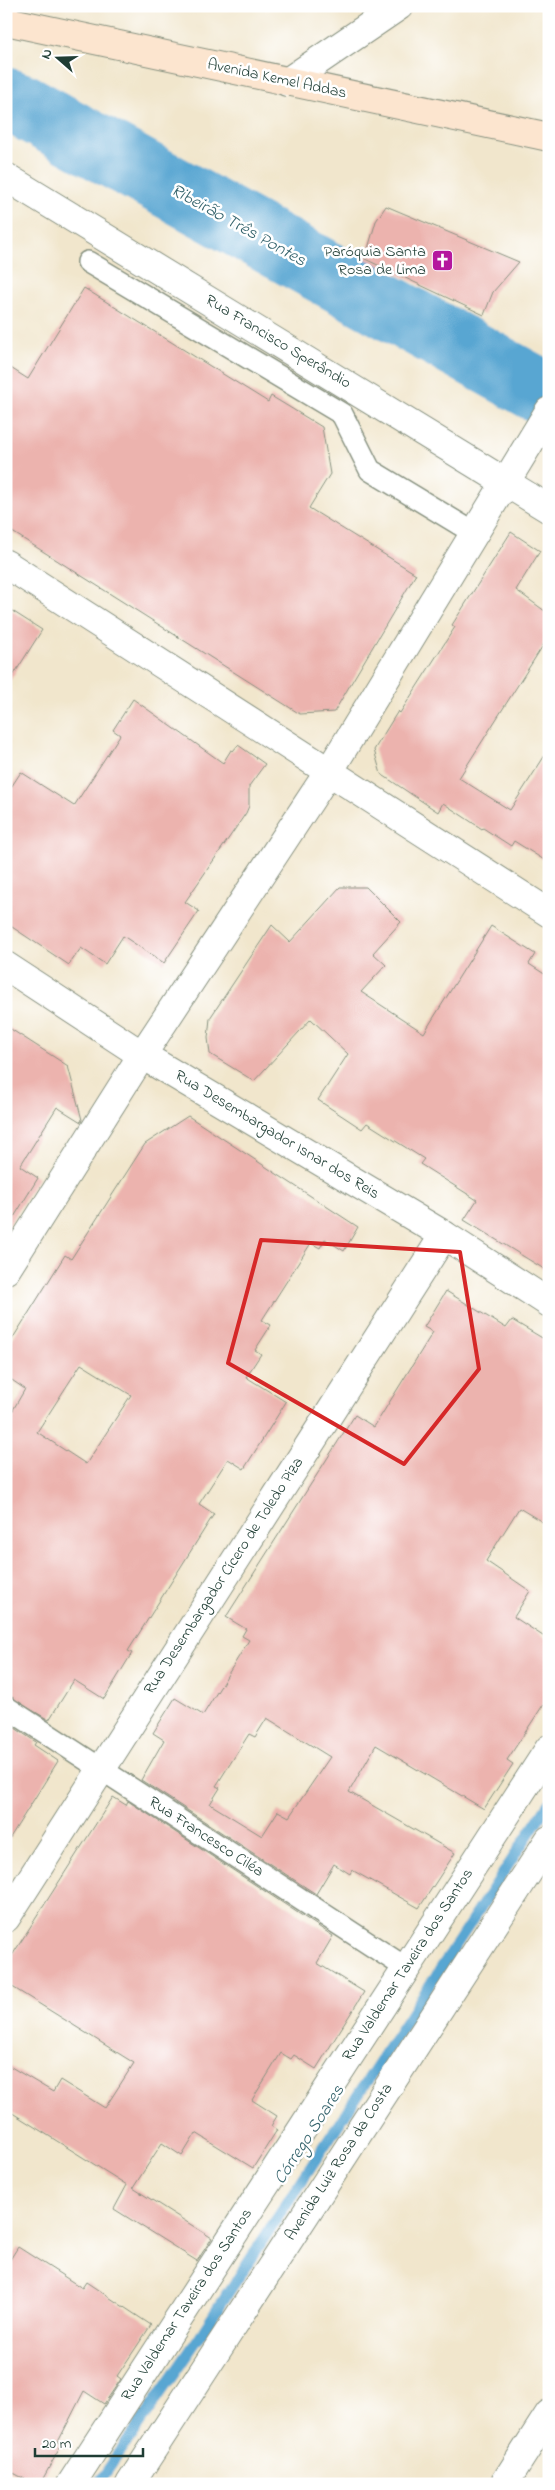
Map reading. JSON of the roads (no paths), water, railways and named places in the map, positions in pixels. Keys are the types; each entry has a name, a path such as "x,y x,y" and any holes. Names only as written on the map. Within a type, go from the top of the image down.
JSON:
{"main road":[{"name":"Avenida Kemel Addas","path":"6,21 549,138"}],"street":[{"path":"287,82 399,6"},
{"name":"Rua Francisco Sperândio","path":"6,177 549,509"},
{"path":"6,1270 142,1055 330,770 528,442 549,411"},
{"path":"6,564 549,912"},
{"name":"Rua Desembargador Isnar dos Reis","path":"6,966 142,1055 444,1235 549,1303"},
{"name":"Rua Desembargador Cícero de Toledo Piza","path":"6,1918 100,1768 444,1235"},
{"name":"Rua Valdemar Taveira dos Santos","path":"71,2484 549,1749"},
{"name":"Avenida Luiz Rosa da Costa","path":"130,2484 549,1840"},
{"path":"504,2484 549,2414"}],"lane":[{"path":"88,262 342,414 370,470 474,533"},
{"name":"Rua Francesco Ciléa","path":"6,1706 406,1968"}],"waterway":[{"name":"Ribeirão Três Pontes","path":"6,100 23,106 549,396"},
{"name":"Córrego Soares","path":"98,2484 200,2336 549,1803"}],"place":[{"name":"Paróquia Santa Rosa de Lima","path":"442,261"}]}
